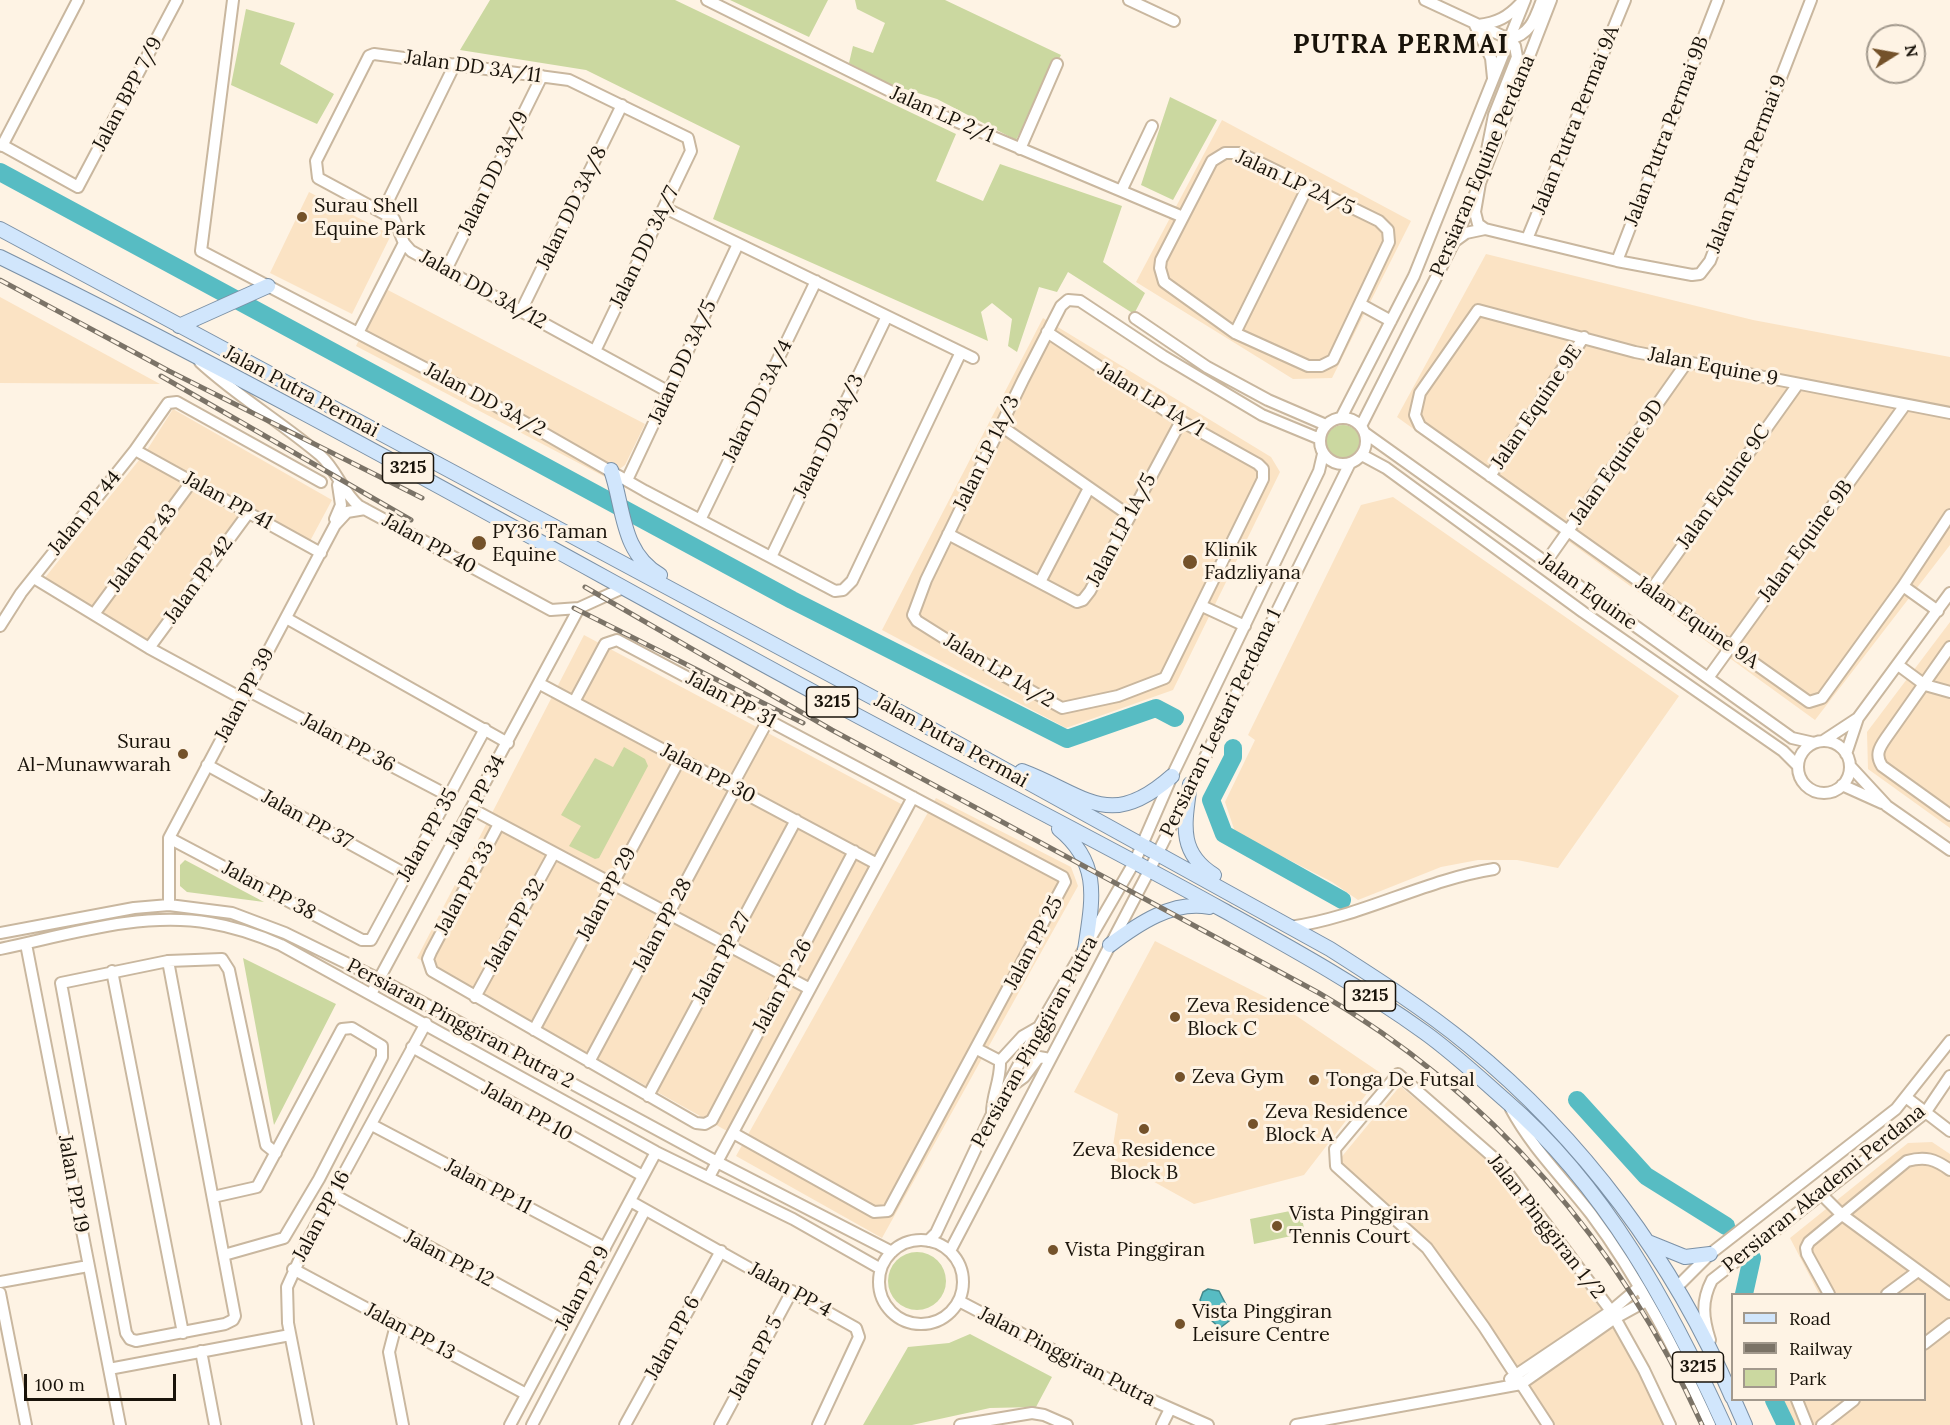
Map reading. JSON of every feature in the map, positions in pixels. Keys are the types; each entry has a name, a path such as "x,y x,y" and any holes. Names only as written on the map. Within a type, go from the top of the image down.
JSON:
{"main road":[{"name":"Jalan Putra Permai","path":"0,230 1142,844 1330,949 1398,994 1497,1070 1592,1165 1648,1242 1676,1288 1731,1393"},
{"name":"Jalan Putra Permai","path":"0,257 191,353 1042,814 1150,868 1320,964 1427,1034 1508,1102 1575,1173 1600,1204 1670,1310 1724,1425"},
{"path":"179,326 262,289"},
{"path":"611,470 622,483 625,530 647,568 738,618 781,650"},
{"path":"978,755 1031,775 1093,804 1115,807 1152,794 1172,776"},
{"path":"1190,784 1185,825 1192,855 1200,866 1252,899 1264,912"},
{"path":"1042,814 1076,842 1085,856 1092,897 1085,950"},
{"path":"1110,945 1139,923 1169,911 1194,904 1220,908"},
{"path":"1648,1242 1685,1257 1710,1254"},
{"path":"1670,1310 1670,1298 1676,1288"},
{"name":"Jalan Putra Permai","path":"1734,1401 1745,1425"}],"street":[{"path":"1,145 78,0"},
{"name":"Jalan BPP 7/9","path":"1,145 78,187 177,0"},
{"name":"Jalan DD 3A/2","path":"233,0 201,251 262,289 358,333 611,470"},
{"name":"Jalan LP 2/1","path":"707,0 922,107 1183,216"},
{"path":"1130,0 1174,21"},
{"path":"1425,0 1509,39 1515,45 1517,57 1488,139 1484,170"},
{"path":"1475,25 1492,23 1510,15 1525,0"},
{"name":"Persiaran Equine Perdana","path":"1342,416 1414,276 1525,0"},
{"path":"1509,39 1520,37 1529,29 1542,0"},
{"name":"Persiaran Equine Perdana","path":"1363,429 1454,242 1480,183 1551,0"},
{"name":"Jalan Putra Permai 9A","path":"1527,239 1625,0"},
{"name":"Jalan Putra Permai 9B","path":"1617,261 1718,0"},
{"name":"Jalan Putra Permai 9","path":"1485,229 1617,261 1692,275 1704,270 1811,0"},
{"path":"1475,25 1491,58 1493,82"},
{"name":"Jalan DD 3A/11","path":"316,173 316,160 367,58 374,54 569,80 685,135 691,142"},
{"path":"383,211 455,64"},
{"path":"1020,149 1057,64"},
{"name":"Jalan DD 3A/9","path":"446,270 542,76"},
{"name":"Jalan DD 3A/8","path":"521,311 622,105"},
{"path":"1122,189 1152,126"},
{"name":"Jalan DD 3A/7","path":"595,351 665,208 692,148 691,142"},
{"name":"Jalan LP 2A/5","path":"1183,216 1212,161 1224,153 1240,153 1379,221 1388,230 1389,242 1360,304"},
{"name":"Jalan DD 3A/12","path":"316,173 321,181 383,211 394,219 404,243 411,251 669,392"},
{"path":"1480,183 1475,212 1478,224 1485,229"},
{"path":"1235,333 1308,186"},
{"path":"665,208 973,358"},
{"path":"1183,216 1161,260 1161,276 1168,287 1235,333 1308,366 1321,366 1333,360 1360,304 1391,321"},
{"path":"1454,242 1466,233 1485,229"},
{"path":"358,333 404,243"},
{"name":"Jalan DD 3A/5","path":"622,483 669,392 738,244"},
{"name":"Jalan DD 3A/4","path":"700,520 816,281"},
{"name":"Jalan LP 1A/3","path":"917,621 913,615 915,605 948,534 1047,332 1061,306 1068,300 1080,302 1163,356 1262,415 1320,439"},
{"name":"Jalan Equine 9","path":"1420,393 1478,310 1635,352 1950,413"},
{"name":"Jalan DD 3A/3","path":"771,557 887,316"},
{"path":"1135,318 1207,367 1268,400 1326,425"},
{"name":"Jalan LP 1A/1","path":"1047,332 1181,421 1258,464"},
{"name":"Jalan Equine 9E","path":"1490,476 1584,337"},
{"path":"622,483 645,491 836,591 843,590 852,581 961,352"},
{"name":"Jalan PP 40","path":"191,353 229,389 307,444 334,471 349,498 365,509 551,610 579,608 623,588"},
{"name":"Jalan Equine 9D","path":"1546,562 1687,362"},
{"name":"Jalan Equine 9C","path":"1651,590 1798,384"},
{"name":"Jalan Equine 9A","path":"1420,393 1415,415 1420,426 1809,702 1816,702 1822,698 1903,586 1950,515"},
{"name":"Jalan PP 44","path":"0,626 34,578 135,450 165,405 171,402 177,402 321,482"},
{"name":"Jalan Equine 9B","path":"1708,678 1905,405"},
{"path":"1342,416 1353,418 1363,429 1365,448 1362,455 1350,464 1335,463 1323,454 1320,439 1326,425 1342,416"},
{"name":"Jalan LP 1A/5","path":"948,534 1077,602 1083,600 1181,421"},
{"path":"1001,426 1130,516"},
{"name":"Jalan Equine","path":"1363,429 1792,738 1818,742"},
{"name":"Jalan PP 41","path":"135,450 321,553"},
{"name":"Persiaran Lestari Perdana 1","path":"1142,844 1172,776 1319,471 1323,454"},
{"name":"Jalan Equine","path":"1362,455 1386,468 1583,612 1783,751 1798,766"},
{"name":"Jalan LP 1A/2","path":"917,621 1006,677 1064,708 1118,696 1165,678 1263,478 1263,469 1258,464"},
{"name":"Persiaran Lestari Perdana 1","path":"1157,853 1190,784 1238,694 1270,622 1350,464"},
{"path":"334,471 341,505 335,525"},
{"name":"Jalan PP 43","path":"94,614 192,481"},
{"path":"1040,582 1089,488"},
{"path":"335,525 347,512 365,509"},
{"name":"Jalan PP 42","path":"149,648 249,512"},
{"name":"Jalan PP 39","path":"169,905 169,838 335,525"},
{"name":"Jalan PP 36","path":"34,578 149,648 449,796"},
{"path":"1903,586 1938,611"},
{"path":"1846,754 1858,717 1950,593"},
{"path":"1202,606 1245,626"},
{"name":"Jalan PP 34","path":"371,994 579,608"},
{"path":"286,618 508,743"},
{"name":"Jalan PP 31","path":"574,702 605,644 618,640 913,797"},
{"path":"1950,647 1878,750 1878,759 1882,766 1950,815"},
{"path":"1898,665 1925,685 1950,692"},
{"name":"Jalan PP 30","path":"540,684 877,864"},
{"path":"1850,766 1848,777 1842,785 1825,792 1814,790 1804,783 1798,766 1801,755 1858,717"},
{"name":"Jalan PP 28","path":"590,1062 768,720"},
{"name":"Jalan PP 35","path":"371,940 485,729"},
{"path":"1818,742 1834,743 1846,754 1850,766 1887,806"},
{"name":"Jalan PP 29","path":"534,1030 680,759"},
{"name":"Jalan PP 37","path":"207,765 407,875"},
{"path":"1842,785 1887,806 1950,850"},
{"path":"709,1177 913,797"},
{"name":"Jalan PP 25","path":"732,1133 874,1212 884,1213 892,1206 978,1049 1065,882 1063,877 913,797"},
{"path":"472,809 810,989"},
{"name":"Jalan PP 27","path":"648,1096 796,820"},
{"name":"Jalan PP 33","path":"475,997 432,972 428,966 431,952 499,824"},
{"name":"Jalan PP 38","path":"169,838 362,940 371,940"},
{"name":"Persiaran Pinggiran Putra","path":"928,1240 936,1233 992,1116 1040,1025 1085,950 1135,861 1142,844"},
{"name":"Jalan PP 26","path":"648,1096 696,1123 705,1124 712,1120 854,851"},
{"name":"Jalan PP 32","path":"475,997 554,853"},
{"name":"Persiaran Pinggiran Putra","path":"950,1251 1157,853"},
{"path":"1290,927 1344,917 1438,881 1494,869"},
{"name":"Persiaran Pinggiran Putra 2","path":"0,933 134,908 169,905 232,913 285,933 379,979 717,1162 892,1252"},
{"name":"Persiaran Pinggiran Putra 2","path":"0,949 124,924 170,919 209,922 246,931 281,945 656,1152 793,1219 881,1269"},
{"name":"Jalan PP 19","path":"26,944 120,1425"},
{"path":"168,961 235,1311 233,1320 225,1324 136,1341 127,1336 60,990 63,981 168,961 222,959 228,966 266,1145 276,1153"},
{"path":"112,971 183,1333"},
{"path":"475,997 648,1096"},
{"name":"Jalan PP 16","path":"308,1425 290,1335 287,1287 294,1269 426,1023"},
{"path":"992,1116 992,1098 1000,1078 1000,1061 1023,1036 1040,1025"},
{"path":"213,1197 256,1188 342,1029 349,1027 384,1049 382,1058 319,1179 282,1241 225,1255"},
{"name":"Persiaran Akademi Perdana","path":"1676,1288 1710,1254 1896,1110 1950,1041"},
{"name":"Jalan PP 10","path":"412,1047 643,1176"},
{"path":"978,1049 1000,1061"},
{"path":"1006,1090 1024,1077 1039,1057 1050,1059"},
{"name":"Jalan Pinggiran 1/2","path":"1515,1374 1427,1248 1336,1166 1335,1149 1398,1074 1501,1164 1613,1315 1644,1370 1670,1425"},
{"name":"Persiaran Akademi Perdana","path":"1722,1373 1704,1323 1703,1307 1712,1281 1925,1113 1950,1076"},
{"path":"1907,1098 1950,1131"},
{"path":"1508,1102 1519,1123 1546,1160 1592,1215 1638,1288 1710,1425"},
{"name":"Jalan PP 11","path":"372,1125 605,1248"},
{"name":"Jalan PP 9","path":"510,1425 656,1152"},
{"path":"1828,1293 1806,1248 1809,1242 1907,1161 1932,1159 1950,1170"},
{"path":"319,1179 333,1195"},
{"path":"313,1190 333,1195"},
{"path":"1821,1194 1841,1214 1950,1294"},
{"name":"Jalan PP 12","path":"333,1195 565,1321"},
{"name":"Jalan PP 4","path":"630,1201 853,1325 859,1337 818,1425"},
{"path":"532,1425 645,1209"},
{"path":"928,1240 950,1251 962,1269 963,1291 951,1313 939,1321 926,1325 905,1321 888,1309 879,1283 881,1269 892,1252 909,1242 928,1240"},
{"name":"Jalan PP 6","path":"625,1425 721,1251"},
{"path":"0,1282 88,1266"},
{"name":"Jalan PP 13","path":"294,1269 526,1394"},
{"path":"1888,1293 1918,1271"},
{"path":"1296,1425 1521,1384 1613,1315 1638,1288"},
{"name":"Jalan PP 5","path":"720,1425 792,1291"},
{"path":"0,1293 26,1425"},
{"name":"Jalan Pinggiran Putra","path":"959,1301 1170,1409 1208,1425"},
{"path":"1501,1388 1515,1374 1613,1315 1646,1301"},
{"path":"1926,1342 1950,1323"},
{"path":"396,1324 389,1352 403,1425"},
{"path":"109,1369 290,1335"},
{"path":"201,1351 214,1425"},
{"path":"1515,1374 1548,1425"},
{"path":"1797,1401 1807,1425"},
{"path":"1822,1425 1853,1401"},
{"path":"1162,1425 1170,1409"},
{"path":"960,1425 1032,1413 1067,1425"}],"shaded area":[{"path":"1222,120 1411,221 1332,378 1293,379 1136,282"},
{"path":"309,192 391,235 352,314 270,273"},
{"path":"1486,254 1753,320 1950,357 1950,545 1815,720 1397,417"},
{"path":"384,288 645,424 625,465 607,478 356,346"},
{"path":"0,297 160,384 0,383"},
{"path":"1043,318 1271,457 1280,472 1173,690 1066,728 882,630"},
{"path":"173,409 332,500 310,541 246,505 147,640 44,579 147,450"},
{"path":"1393,497 1679,696 1558,868 1517,860 1478,860 1441,867 1358,900 1332,882 1235,832 1225,802 1255,740 1248,735 1361,505"},
{"path":"1950,622 1950,828 1868,769 1867,732"},
{"path":"584,635 903,805 727,1131 417,958"},
{"path":"936,798 1071,867 1078,886 882,1238 736,1156"},
{"path":"1155,941 1279,1004 1382,1074 1304,1175 1194,1204 1111,1158 1118,1114 1074,1092"},
{"path":"1400,1086 1495,1166 1613,1326 1642,1378 1663,1425 1554,1425 1485,1317 1427,1240 1339,1160"},
{"path":"1932,1142 1950,1154 1950,1425 1791,1425 1781,1401 1926,1401 1926,1293 1818,1293 1790,1238 1908,1143"}],"green space":[{"path":"490,0 675,0 956,134 936,181 983,201 1000,164 1122,206 1103,262 1145,293 1134,314 1068,272 1057,292 1039,287 1017,352 1008,346 1012,319 992,303 981,312 988,341 713,219 740,146 586,70 460,50"},
{"path":"730,0 828,0 809,37"},
{"path":"855,0 945,0 1061,55 1016,140 937,99 889,84 849,63 853,46 873,53 885,23 857,9"},
{"path":"246,9 295,23 280,64 334,94 317,124 231,85"},
{"path":"1170,97 1217,120 1173,200 1141,185"},
{"path":"1343,425 1355,430 1360,442 1355,454 1343,459 1331,454 1326,442 1331,430"},
{"path":"624,747 645,759 648,766 599,858 595,859 569,846 581,826 561,815 595,758 613,767"},
{"path":"185,860 264,902 187,892 180,886 180,865"},
{"path":"243,958 336,1004 274,1125"},
{"name":"Vista Pinggiran Tennis Court","path":"1300,1209 1305,1233 1254,1244 1250,1219"},
{"path":"917,1252 928,1254 938,1260 944,1270 946,1281 944,1292 938,1302 928,1308 917,1310 906,1308 896,1302 890,1292 888,1281 890,1270 896,1260 906,1254"},
{"path":"970,1334 1052,1377 1036,1407 990,1408 912,1425 863,1425 908,1347 949,1343"}],"water":[{"path":"1208,1289 1219,1291 1233,1318 1220,1328 1212,1321 1200,1300 1203,1292"}],"waterway":[{"path":"0,172 792,600 1067,739 1156,708 1175,718"},
{"path":"1233,748 1233,757 1211,800 1224,834 1342,900"},
{"path":"1577,1100 1646,1176 1726,1226"},
{"path":"1744,1293 1752,1258"},
{"path":"1774,1401 1786,1425"}],"railway":[{"path":"0,280 169,371 422,498"},
{"path":"161,376 411,520"},
{"path":"585,587 832,730 1319,993 1382,1033 1440,1077 1494,1126 1545,1179 1591,1235 1632,1295 1669,1359 1702,1425"},
{"path":"574,608 803,723"}],"place":[{"name":"Surau Shell Equine Park","path":"302,217"},
{"name":"PY36 Taman Equine","path":"479,543"},
{"name":"Klinik Fadzliyana","path":"1190,562"},
{"name":"Surau Al-Munawwarah","path":"183,754"},
{"name":"Zeva Residence Block C","path":"1175,1017"},
{"name":"Zeva Gym","path":"1180,1077"},
{"name":"Tonga De Futsal","path":"1314,1080"},
{"name":"Zeva Residence Block A","path":"1253,1124"},
{"name":"Zeva Residence Block B","path":"1144,1129"},
{"name":"Vista Pinggiran Tennis Court","path":"1277,1226"},
{"name":"Vista Pinggiran","path":"1053,1250"},
{"name":"Vista Pinggiran Leisure Centre","path":"1180,1324"}],"district":[{"name":"PUTRA PERMAI","path":"1401,46"}]}
